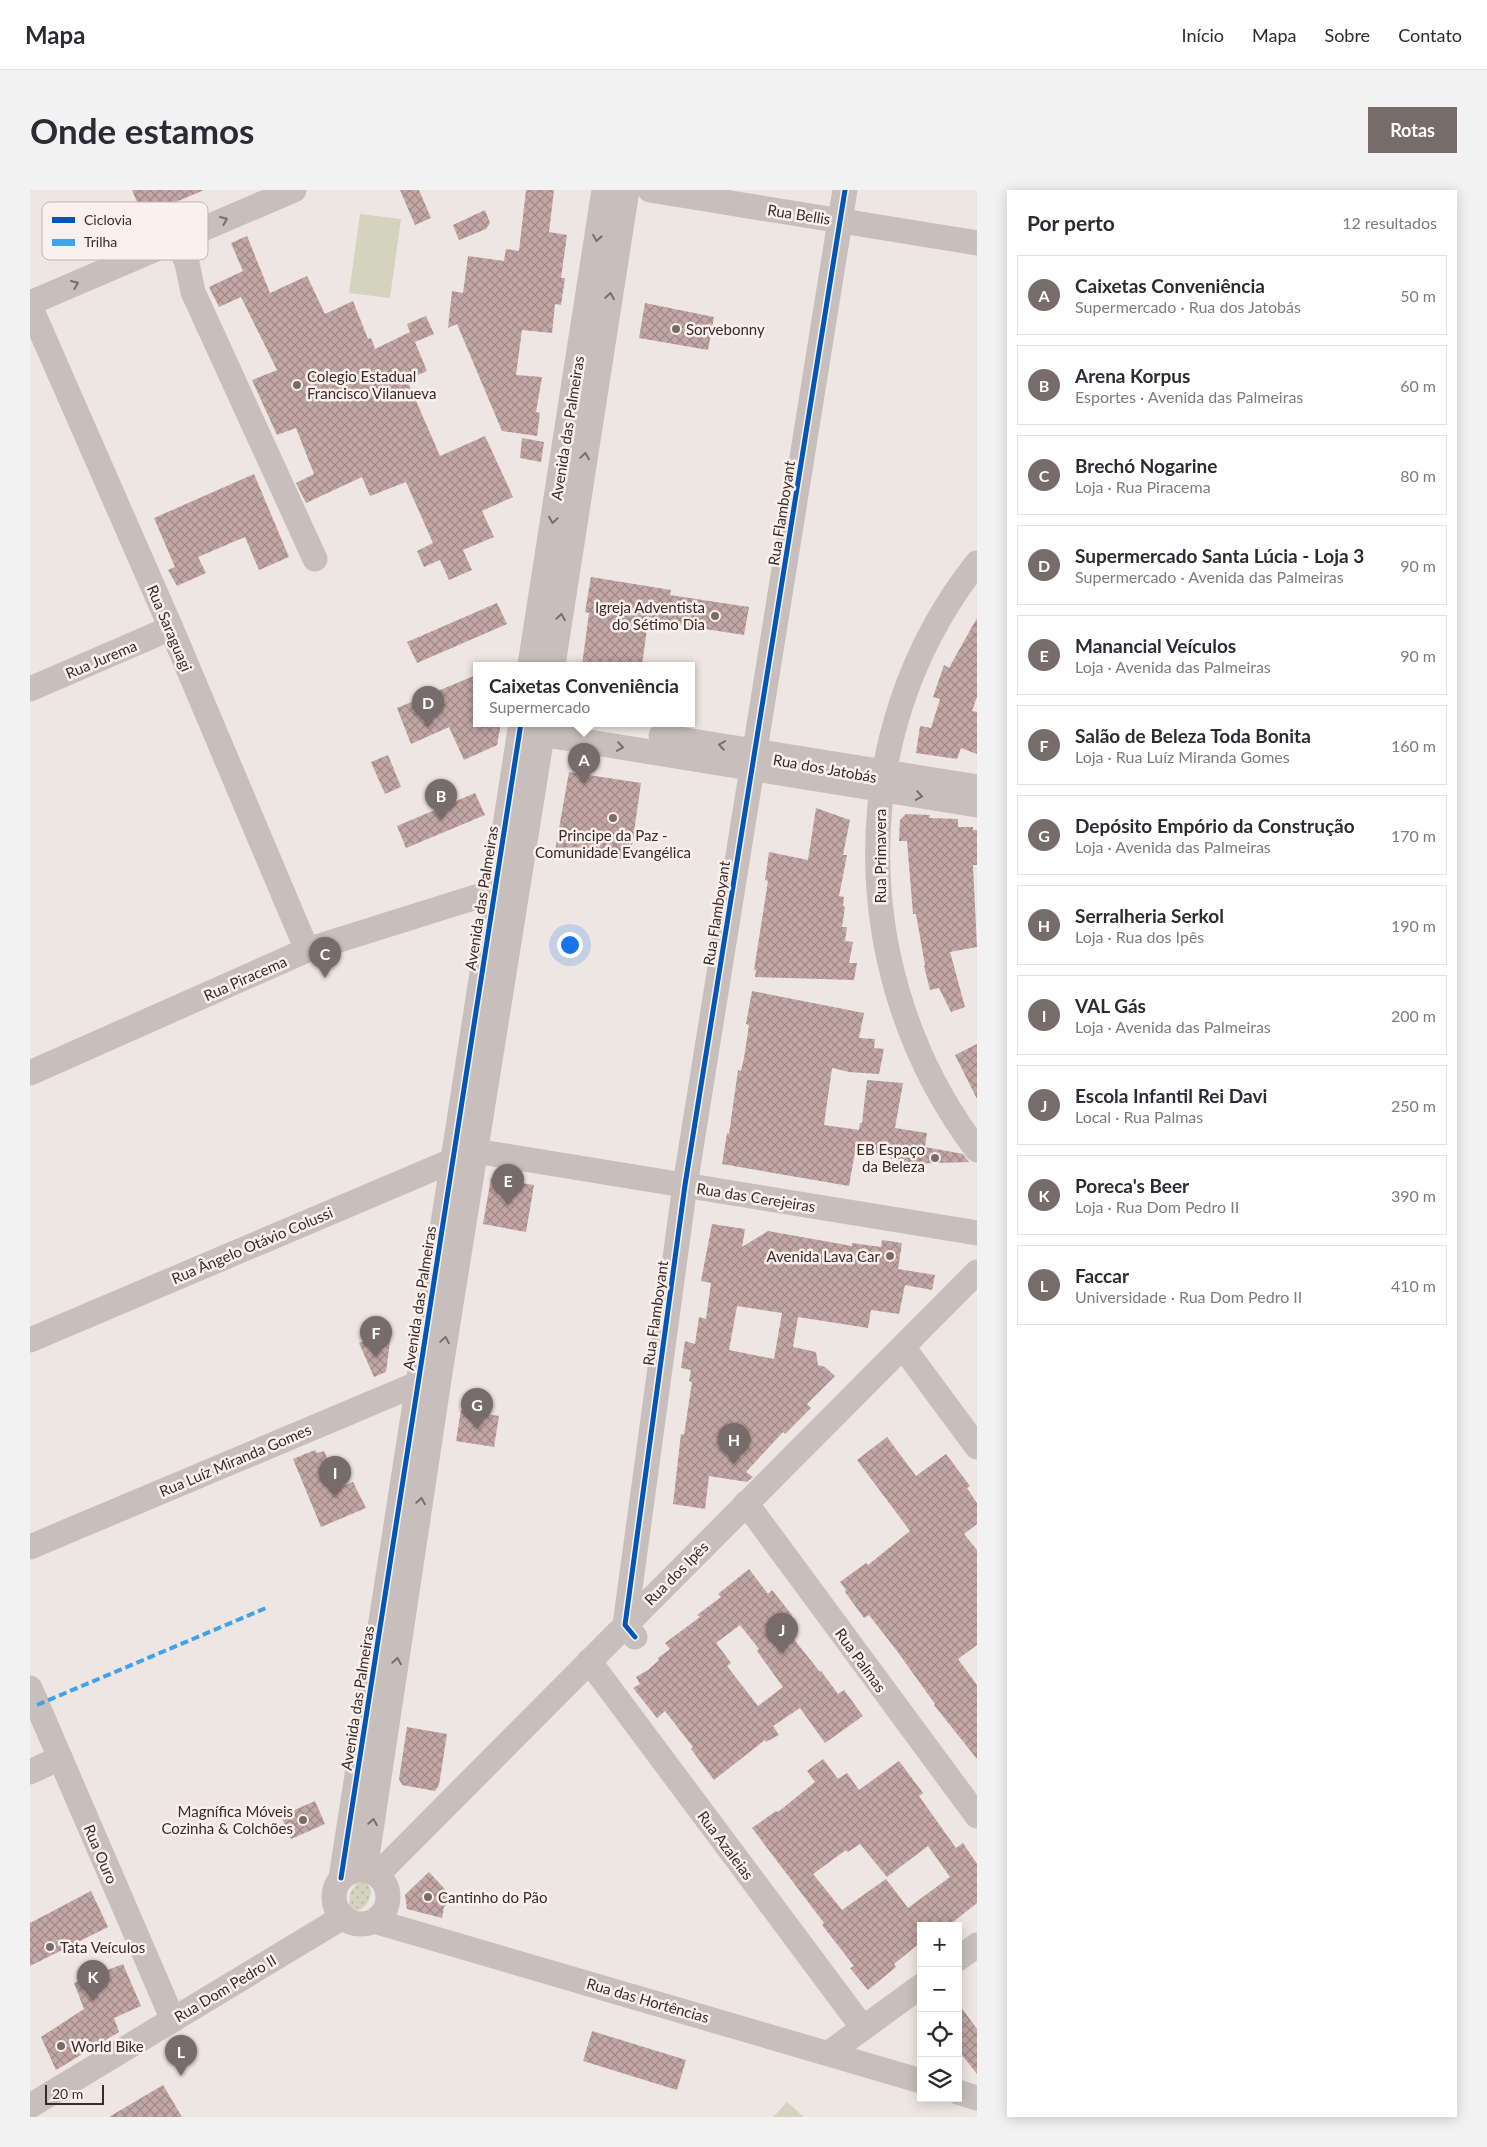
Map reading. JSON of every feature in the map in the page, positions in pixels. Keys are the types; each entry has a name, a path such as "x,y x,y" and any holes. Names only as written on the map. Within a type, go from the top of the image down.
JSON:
{"street":[{"path":"208,227 294,190"},
{"name":"Avenida das Palmeiras","path":"530,662 604,190"},
{"name":"Avenida das Palmeiras","path":"553,662 627,190"},
{"name":"Rua Bellis","path":"650,190 977,242"},
{"name":"Rua Flamboyant","path":"630,1631 685,1185 845,190"},
{"path":"30,305 132,260"},
{"path":"186,260 193,292 315,559"},
{"name":"Rua Saraguagi","path":"30,305 171,628 307,950"},
{"name":"Rua Primavera","path":"977,563 950,600 932,632 916,666 903,701 883,781 877,860 879,896 890,968 912,1036 927,1070 944,1101 977,1150"},
{"name":"Rua Jurema","path":"30,689 171,628"},
{"name":"Rua dos Jatobás","path":"595,727 754,759 883,781 977,805"},
{"name":"Avenida das Palmeiras","path":"464,1155 494,891 532,728"},
{"name":"Avenida das Palmeiras","path":"341,1878 429,1379 532,728"},
{"name":"Rua dos Jatobás","path":"532,728 754,759"},
{"name":"Rua dos Jatobás","path":"883,781 977,787"},
{"name":"Rua Piracema","path":"30,1073 307,950 494,891"},
{"name":"Rua das Cerejeiras","path":"464,1155 685,1185 977,1233"},
{"name":"Rua Ângelo Otávio Colussi","path":"30,1340 464,1155"},
{"name":"Rua dos Ipês","path":"376,1877 630,1631 907,1353 977,1272"},
{"name":"Rua dos Ipês","path":"907,1353 977,1295"},
{"path":"907,1353 977,1447"},
{"name":"Avenida das Palmeiras","path":"376,1877 429,1379"},
{"name":"Rua Luíz Miranda Gomes","path":"30,1547 429,1379"},
{"name":"Rua Palmas","path":"751,1510 977,1816"},
{"name":"Rua Azaleias","path":"593,1667 863,2028"},
{"name":"Rua Ouro","path":"30,1688 173,2020"},
{"path":"30,1772 60,1758"},
{"path":"351,1871 376,1877 388,1890 388,1903 382,1915 374,1920 358,1924 343,1917 337,1910 334,1899 335,1888 341,1878 351,1871"},
{"name":"Rua Dom Pedro II","path":"30,2106 343,1917"},
{"name":"Rua das Hortências","path":"374,1920 829,2052 917,2080"},
{"path":"962,1956 977,1945"},
{"path":"829,2052 917,1989"},
{"path":"962,2093 977,2098"}],"green space":[{"path":"360,214 401,219 390,298 349,293"},
{"path":"366,1882 371,1890 368,1901 364,1907 353,1911 349,1906 350,1893 357,1883"},
{"path":"787,2102 804,2117 773,2117"}],"building":[{"path":"132,190 204,190 176,202 137,202"},
{"path":"400,190 419,190 431,218 415,225"},
{"path":"526,190 554,190 549,232 567,235 561,278 565,278 561,305 555,304 552,333 522,330 516,375 542,377 536,412 540,413 537,436 502,431 457,324 448,328 452,291 463,293 468,256 504,261 506,249 519,251"},
{"path":"485,210 490,223 486,229 459,240 453,225"},
{"path":"247,236 270,293 307,276 325,314 353,301 368,339 371,338 375,349 410,332 407,324 426,316 434,334 415,342 427,371 407,380 440,456 485,436 513,497 482,511 494,537 463,550 472,570 449,580 440,560 424,567 417,551 433,543 406,482 370,496 362,477 306,503 296,483 314,474 296,428 277,435 252,380 277,370 241,297 219,307 209,287 243,271 231,243"},
{"name":"Sorvebonny","path":"645,303 714,317 708,350 639,338"},
{"path":"522,438 544,442 541,462 520,458"},
{"path":"254,474 289,557 259,570 245,537 198,557 206,573 177,586 168,570 175,567 154,518"},
{"path":"591,577 671,590 670,595 749,607 744,635 648,622 642,662 582,662 589,613 585,612"},
{"path":"497,603 507,624 417,663 407,642"},
{"path":"977,618 977,697 972,711 977,712 977,754 961,748 957,759 916,753 920,726 931,728 940,699 933,697 944,665 949,668"},
{"path":"473,676 473,727 500,727 497,745 464,760 449,727 411,744 397,708"},
{"path":"388,755 401,787 385,794 371,762"},
{"name":"Principe da Paz - Comunidade Evangélica","path":"569,772 641,783 630,860 555,851"},
{"path":"475,793 485,815 406,848 397,826"},
{"path":"816,808 850,820 843,855 847,855 839,896 844,897 843,906 845,907 842,927 847,927 845,941 853,942 849,963 857,963 854,980 755,977 756,970 754,970 768,881 765,880 769,852 808,860"},
{"path":"906,814 930,815 929,818 958,819 958,827 973,827 973,830 977,830 977,865 973,865 977,947 950,952 965,1007 951,1012 939,988 930,990 924,966 916,914 913,914 907,841 899,841 900,820"},
{"path":"752,991 864,1013 859,1038 875,1039 874,1048 884,1049 879,1074 849,1072 832,1068 824,1125 859,1130 860,1123 862,1123 867,1080 903,1083 895,1128 927,1133 925,1147 963,1154 969,1162 907,1164 856,1146 849,1186 722,1164 727,1133 729,1134 738,1070 741,1071 744,1058 749,1025 746,1024"},
{"path":"977,1044 977,1099 955,1055"},
{"path":"491,1178 534,1185 526,1232 483,1224"},
{"path":"712,1224 745,1229 742,1247 768,1231 852,1246 852,1243 881,1247 882,1240 902,1243 898,1269 935,1275 932,1290 905,1285 899,1314 871,1310 868,1328 798,1317 793,1347 816,1352 818,1365 825,1367 835,1376 807,1404 811,1408 785,1434 783,1432 746,1472 753,1477 747,1482 709,1476 705,1509 673,1504 681,1434 684,1435 692,1382 689,1381 691,1370 681,1368 685,1341 695,1344 699,1317 706,1319 711,1283 701,1281","holes":["737,1306 782,1313 774,1359 729,1350"]},
{"path":"387,1332 390,1341 386,1372 374,1377 359,1343"},
{"path":"461,1410 499,1416 494,1447 456,1441"},
{"path":"887,1437 916,1476 946,1454 970,1486 967,1488 977,1503 977,1524 964,1534 977,1550 977,1645 958,1659 977,1685 977,1759 934,1705 897,1651 869,1615 864,1618 840,1582 866,1563 868,1565 910,1531 857,1460"},
{"path":"315,1450 317,1453 324,1451 340,1487 353,1482 366,1508 321,1527 293,1459"},
{"path":"749,1569 768,1594 772,1590 792,1615 781,1623 838,1694 844,1690 863,1716 825,1743 800,1708 773,1726 779,1735 766,1742 765,1740 714,1780 691,1749 693,1747 665,1711 657,1718 633,1688 640,1684 636,1677 648,1670 659,1660 658,1658 670,1649 665,1643 700,1617 697,1615 721,1597 718,1594","holes":["740,1625 759,1649 757,1651 783,1687 758,1706 727,1666 731,1663 716,1643"]},
{"path":"407,1727 447,1734 439,1785 435,1791 402,1785 399,1779"},
{"path":"823,1759 838,1779 847,1773 859,1790 899,1761 923,1793 919,1796 956,1848 963,1843 977,1864 977,1903 953,1922 917,1922 917,1945 894,1964 896,1967 868,1990 850,1968 854,1966 822,1925 824,1923 752,1828 776,1811 778,1812 815,1782 807,1771","holes":["860,1844 887,1877 928,1846 950,1877 908,1908 886,1879 842,1910 813,1874 846,1850 848,1852"]},
{"name":"Magnífica Móveis Cozinha & Colchões","path":"315,1801 325,1824 291,1839 281,1816"},
{"name":"Cantinho do Pão","path":"429,1872 453,1898 444,1907 442,1918 407,1909 405,1895"},
{"name":"Tata Veículos","path":"91,1891 108,1927 30,1966 30,1923"},
{"path":"123,1964 141,2006 114,2018 119,2032 56,2070 41,2037 84,2009 74,1983"},
{"path":"962,2008 977,2029 977,2074 962,2055"},
{"path":"592,2031 686,2060 677,2090 583,2061"},
{"path":"163,2085 182,2117 109,2117"}],"marked path":[{"path":"37,1705 266,1608"}],"cycle path":[{"path":"635,1637 625,1625 685,1185 845,190"},
{"path":"341,1878 520,727"}],"place":[{"name":"Sorvebonny","path":"676,329"},
{"name":"Colegio Estadual Francisco Vilanueva","path":"297,385"},
{"name":"Igreja Adventista do Sétimo Dia","path":"715,616"},
{"name":"Supermercado Santa Lúcia - Loja 3","path":"428,727"},
{"name":"Caixetas Conveniência","path":"584,784"},
{"name":"Principe da Paz - Comunidade Evangélica","path":"613,818"},
{"name":"Arena Korpus","path":"441,820"},
{"name":"Brechó Nogarine","path":"325,978"},
{"name":"EB Espaço da Beleza","path":"935,1158"},
{"name":"Manancial Veículos","path":"508,1205"},
{"name":"Avenida Lava Car","path":"890,1256"},
{"name":"Salão de Beleza Toda Bonita","path":"376,1357"},
{"name":"Depósito Empório da Construção","path":"477,1429"},
{"name":"Serralheria Serkol","path":"734,1464"},
{"name":"VAL Gás","path":"335,1497"},
{"name":"Escola Infantil Rei Davi","path":"782,1654"},
{"name":"Magnífica Móveis Cozinha & Colchões","path":"303,1820"},
{"name":"Cantinho do Pão","path":"428,1897"},
{"name":"Tata Veículos","path":"50,1947"},
{"name":"Poreca's Beer","path":"93,2001"},
{"name":"World Bike","path":"61,2046"},
{"name":"Faccar","path":"181,2076"}]}
